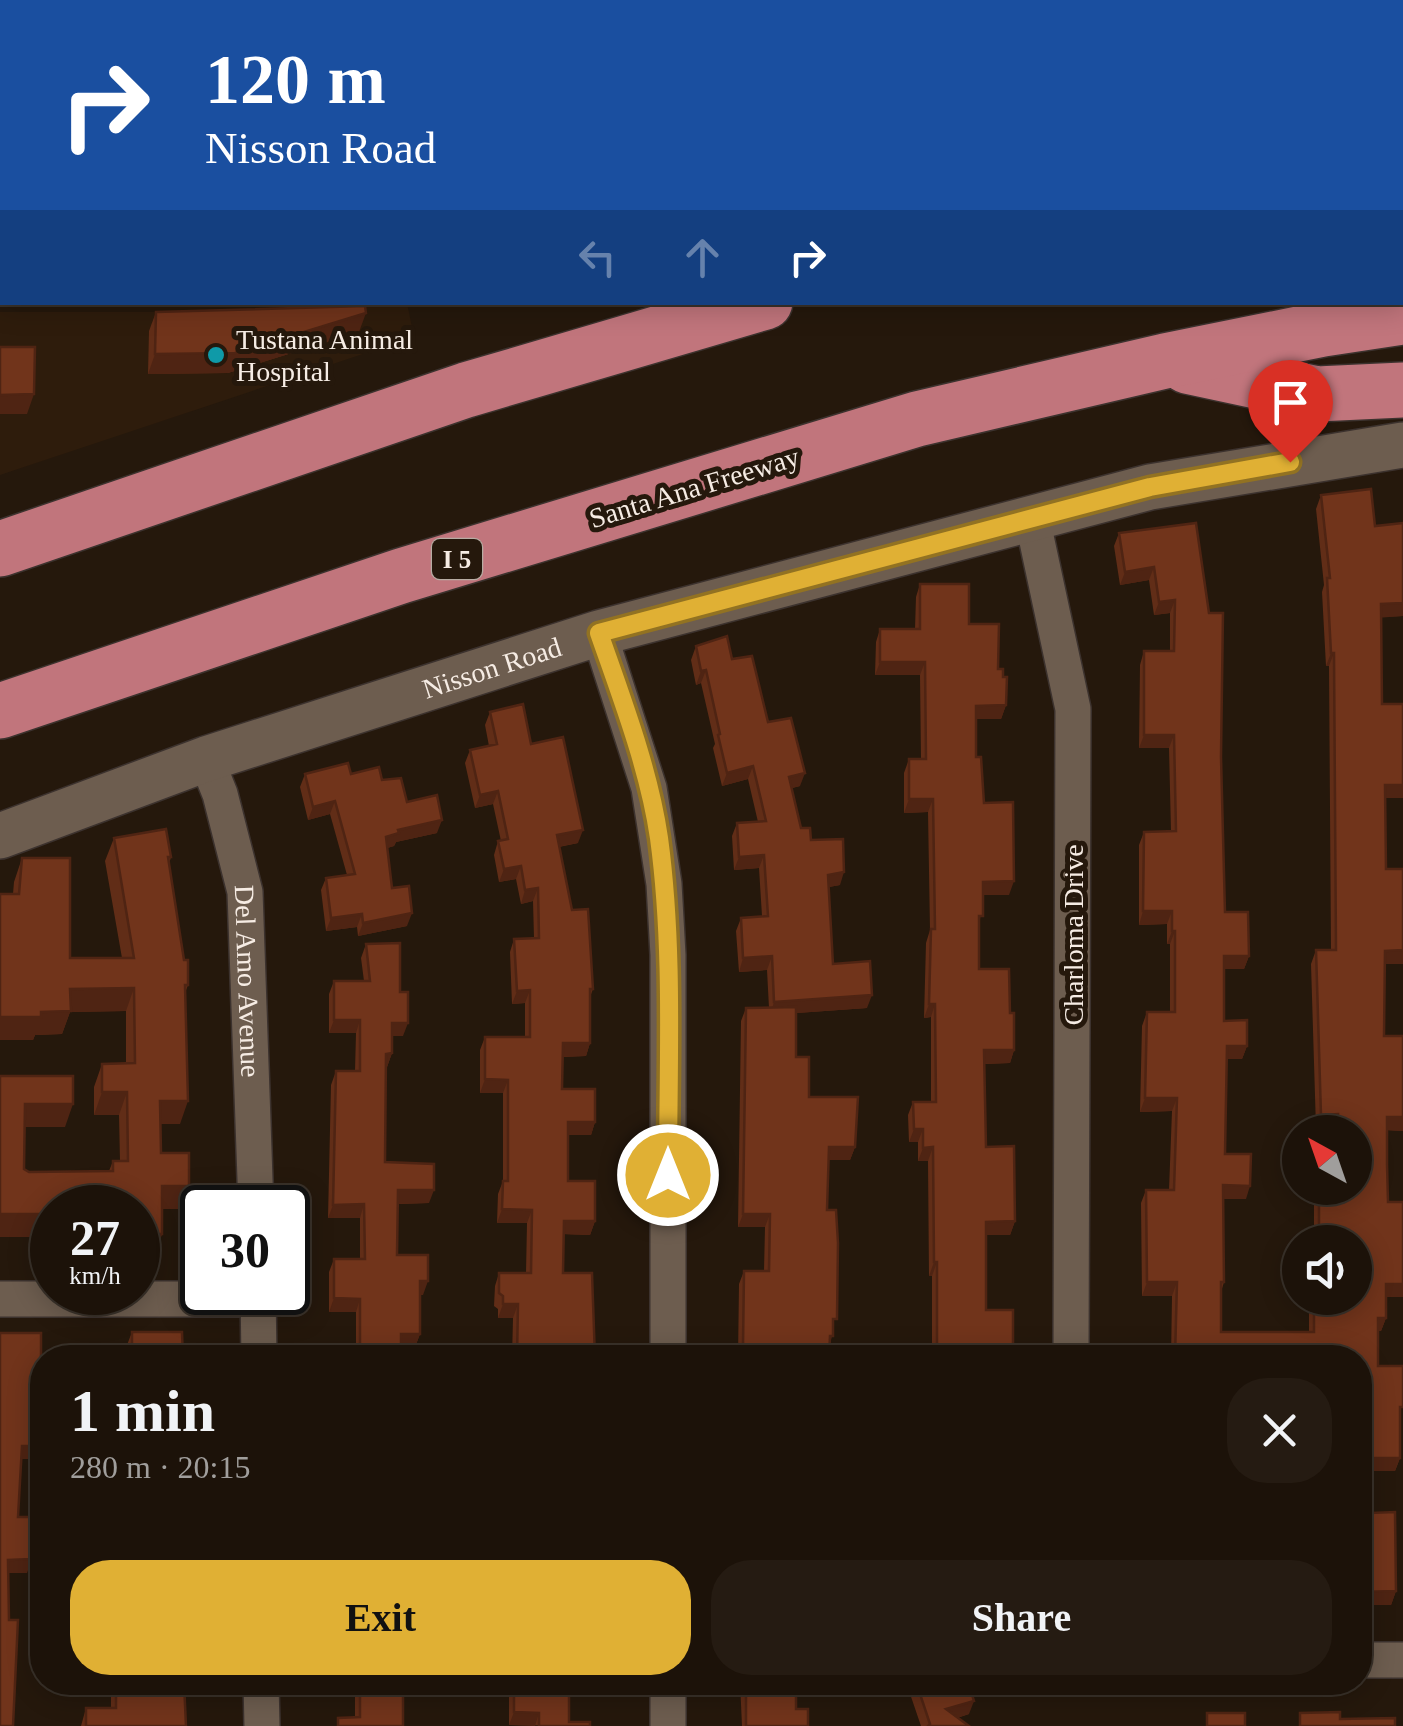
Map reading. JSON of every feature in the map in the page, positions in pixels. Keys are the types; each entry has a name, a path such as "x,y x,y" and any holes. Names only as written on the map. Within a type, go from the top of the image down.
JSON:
{"highway":[{"path":"0,549 466,390 755,305"},
{"name":"Santa Ana Freeway","path":"0,712 401,576 879,430 1164,361 1403,317"},
{"path":"1164,361 1316,394 1403,390"}],"street":[{"name":"Nisson Road","path":"0,836 206,759 599,633 1150,487 1403,445"},
{"name":"Charloma Drive","path":"1032,518 1074,709 1071,1345"},
{"path":"599,633 649,788 664,884 668,955 668,1345"},
{"name":"Del Amo Avenue","path":"206,759 220,794 246,892 255,1185"},
{"path":"0,1300 180,1297"},
{"path":"259,1315 259,1345"},
{"path":"1372,1660 1403,1660"},
{"path":"262,1695 262,1726"},
{"path":"668,1695 668,1726"}],"shaded area":[{"path":"327,305 407,305 414,337 0,475 0,312 245,312"}],"building":[{"path":"365,306 366,313 235,353 155,354 156,312"},
{"path":"0,347 35,347 34,394 0,395"},
{"path":"1371,489 1375,526 1403,523 1403,603 1381,604 1382,704 1403,704 1403,785 1385,785 1386,869 1403,869 1403,950 1385,951 1384,1036 1403,1036 1403,1117 1387,1117 1387,1164 1388,1202 1403,1202 1403,1284 1386,1284 1386,1318 1378,1318 1378,1366 1403,1366 1400,1458 1372,1458 1372,1345 1175,1345 1177,1282 1147,1282 1146,1190 1174,1190 1177,1098 1145,1098 1147,1012 1175,1012 1175,931 1172,911 1143,911 1144,832 1176,831 1174,735 1144,735 1144,651 1174,651 1175,600 1159,602 1154,567 1125,572 1119,533 1196,523 1209,613 1223,613 1225,912 1248,912 1249,956 1224,956 1224,1021 1247,1020 1247,1046 1227,1046 1225,1154 1251,1154 1250,1186 1223,1185 1221,1332 1314,1332 1314,1315 1372,1315 1372,1225 1319,1225 1319,1205 1372,1205 1372,1115 1321,1115 1316,950 1336,950 1330,578 1321,495"},
{"path":"920,584 969,584 969,624 999,624 998,669 1003,669 1003,677 1007,677 1006,705 976,706 976,757 981,757 984,803 1013,802 1014,881 983,882 979,969 1009,969 1010,1013 1014,1013 1014,1050 984,1050 986,1147 1014,1146 1015,1221 986,1222 986,1310 1013,1310 1013,1345 937,1345 933,1147 923,1148 923,1129 914,1129 913,1102 936,1102 935,1004 929,1004 931,929 935,929 933,799 909,799 909,759 926,759 925,662 880,662 880,629 920,629"},
{"path":"727,636 732,659 752,656 768,722 791,718 805,773 789,777 801,828 810,828 811,840 843,839 844,872 828,875 833,964 870,961 872,995 774,1002 772,956 743,958 741,918 768,916 764,855 739,857 737,823 766,821 753,766 727,773 706,670 701,671 696,646"},
{"path":"523,704 531,744 563,737 583,830 557,835 572,910 588,909 593,989 590,1043 563,1043 562,1089 595,1089 595,1122 568,1122 568,1181 595,1181 595,1221 564,1221 563,1273 592,1273 595,1345 517,1345 518,1304 503,1304 499,1293 499,1273 531,1273 532,1210 502,1209 503,1181 508,1181 508,1080 485,1079 485,1037 530,1037 530,990 517,991 514,939 539,938 538,888 525,890 521,866 504,869 498,841 508,839 498,791 480,795 470,750 497,744 490,712"},
{"path":"348,763 351,774 379,767 382,780 401,778 407,802 437,795 442,820 398,830 399,833 386,837 392,888 409,886 412,913 363,923 362,914 331,918 326,878 355,874 335,801 313,807 305,774"},
{"path":"166,829 184,960 188,960 188,1101 160,1101 161,1153 189,1153 189,1185 162,1186 162,1234 160,1185 30,1185 30,1214 0,1214 0,1076 73,1076 73,1104 25,1104 24,1169 113,1171 113,1161 128,1161 127,1092 102,1092 102,1064 135,1063 134,988 70,989 71,1011 41,1012 41,1017 0,1017 0,894 19,894 22,858 70,858 70,958 134,958 114,838"},
{"path":"400,943 400,992 408,992 408,1023 392,1023 392,1053 386,1054 385,1162 434,1164 434,1190 398,1190 397,1255 428,1255 428,1281 420,1281 420,1334 401,1334 401,1345 360,1345 360,1299 334,1298 334,1259 365,1259 364,1204 333,1205 336,1071 360,1071 360,1020 334,1020 334,981 370,981 366,944"},
{"path":"796,1007 796,1057 809,1057 809,1097 858,1097 855,1147 829,1147 827,1210 836,1210 838,1243 837,1319 833,1319 830,1345 743,1345 744,1271 769,1271 770,1214 743,1214 746,1008"},
{"path":"132,1332 182,1332 182,1345 132,1345"},
{"path":"0,1333 41,1333 41,1345 30,1345 30,1446 22,1446 18,1517 30,1517 30,1559 8,1560 9,1620 18,1620 13,1726 0,1726"},
{"path":"1395,1512 1396,1591 1372,1592 1372,1513"},
{"path":"116,1695 185,1695 186,1726 86,1726 86,1708 116,1708"},
{"path":"360,1695 403,1695 403,1726 338,1726 338,1718 360,1717"},
{"path":"514,1695 569,1695 569,1722 590,1722 590,1726 539,1726 539,1713 514,1712"},
{"path":"746,1695 796,1695 796,1709 808,1709 808,1726 746,1726"},
{"path":"920,1695 972,1695 974,1701 946,1709 969,1726 930,1724"},
{"path":"1340,1712 1340,1719 1395,1718 1395,1726 1300,1726 1300,1713"},
{"path":"1207,1713 1245,1713 1245,1726 1207,1726"}],"place":[{"name":"Tustana Animal Hospital","path":"216,355"}],"route":[{"path":"668,1175 668,955 658,836 649,788 599,633 1150,487 1290,462"}]}
